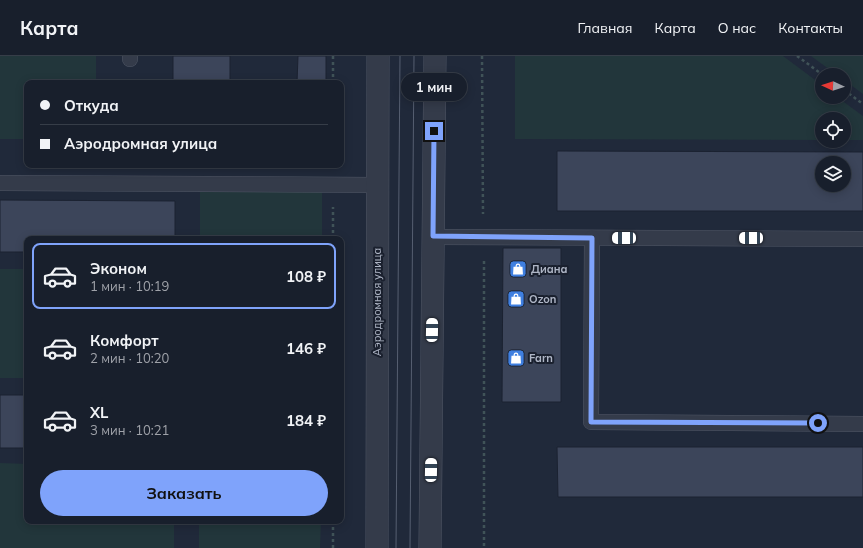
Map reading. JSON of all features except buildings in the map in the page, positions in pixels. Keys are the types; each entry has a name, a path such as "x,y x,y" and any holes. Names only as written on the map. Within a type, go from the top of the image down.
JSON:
{"street":[{"name":"Аэродромная улица","path":"377,548 378,56"},
{"path":"430,548 434,56"}],"lane":[{"path":"0,183 377,185"},
{"path":"433,236 863,239"},
{"path":"592,238 591,422 863,424"}],"path":[{"path":"333,56 333,80"},
{"path":"482,56 484,236 484,548"},
{"path":"797,56 815,69"},
{"path":"851,95 863,104"},
{"path":"333,524 333,548"}],"green space":[{"path":"0,56 96,56 96,80 24,80 24,139 0,139"},
{"path":"515,56 783,56 815,80 815,104 847,104 863,116 863,140 851,140 851,112 815,112 815,140 515,139"},
{"path":"811,56 863,56 863,94 851,85 851,68 827,68"},
{"path":"200,180 322,181 322,236 200,236"},
{"path":"0,269 24,269 24,378 0,378"},
{"path":"0,463 24,464 24,524 174,524 174,548 0,548"},
{"path":"199,524 321,524 320,548 199,548"}],"tram line":[{"path":"396,548 400,56"},
{"path":"410,548 414,56"}],"place":[{"name":"Диана","path":"518,269"},
{"name":"Ozon","path":"516,299"},
{"name":"Farn","path":"516,358"}],"route":[{"path":"434,131 433,236 592,238 591,422 818,423"}]}
